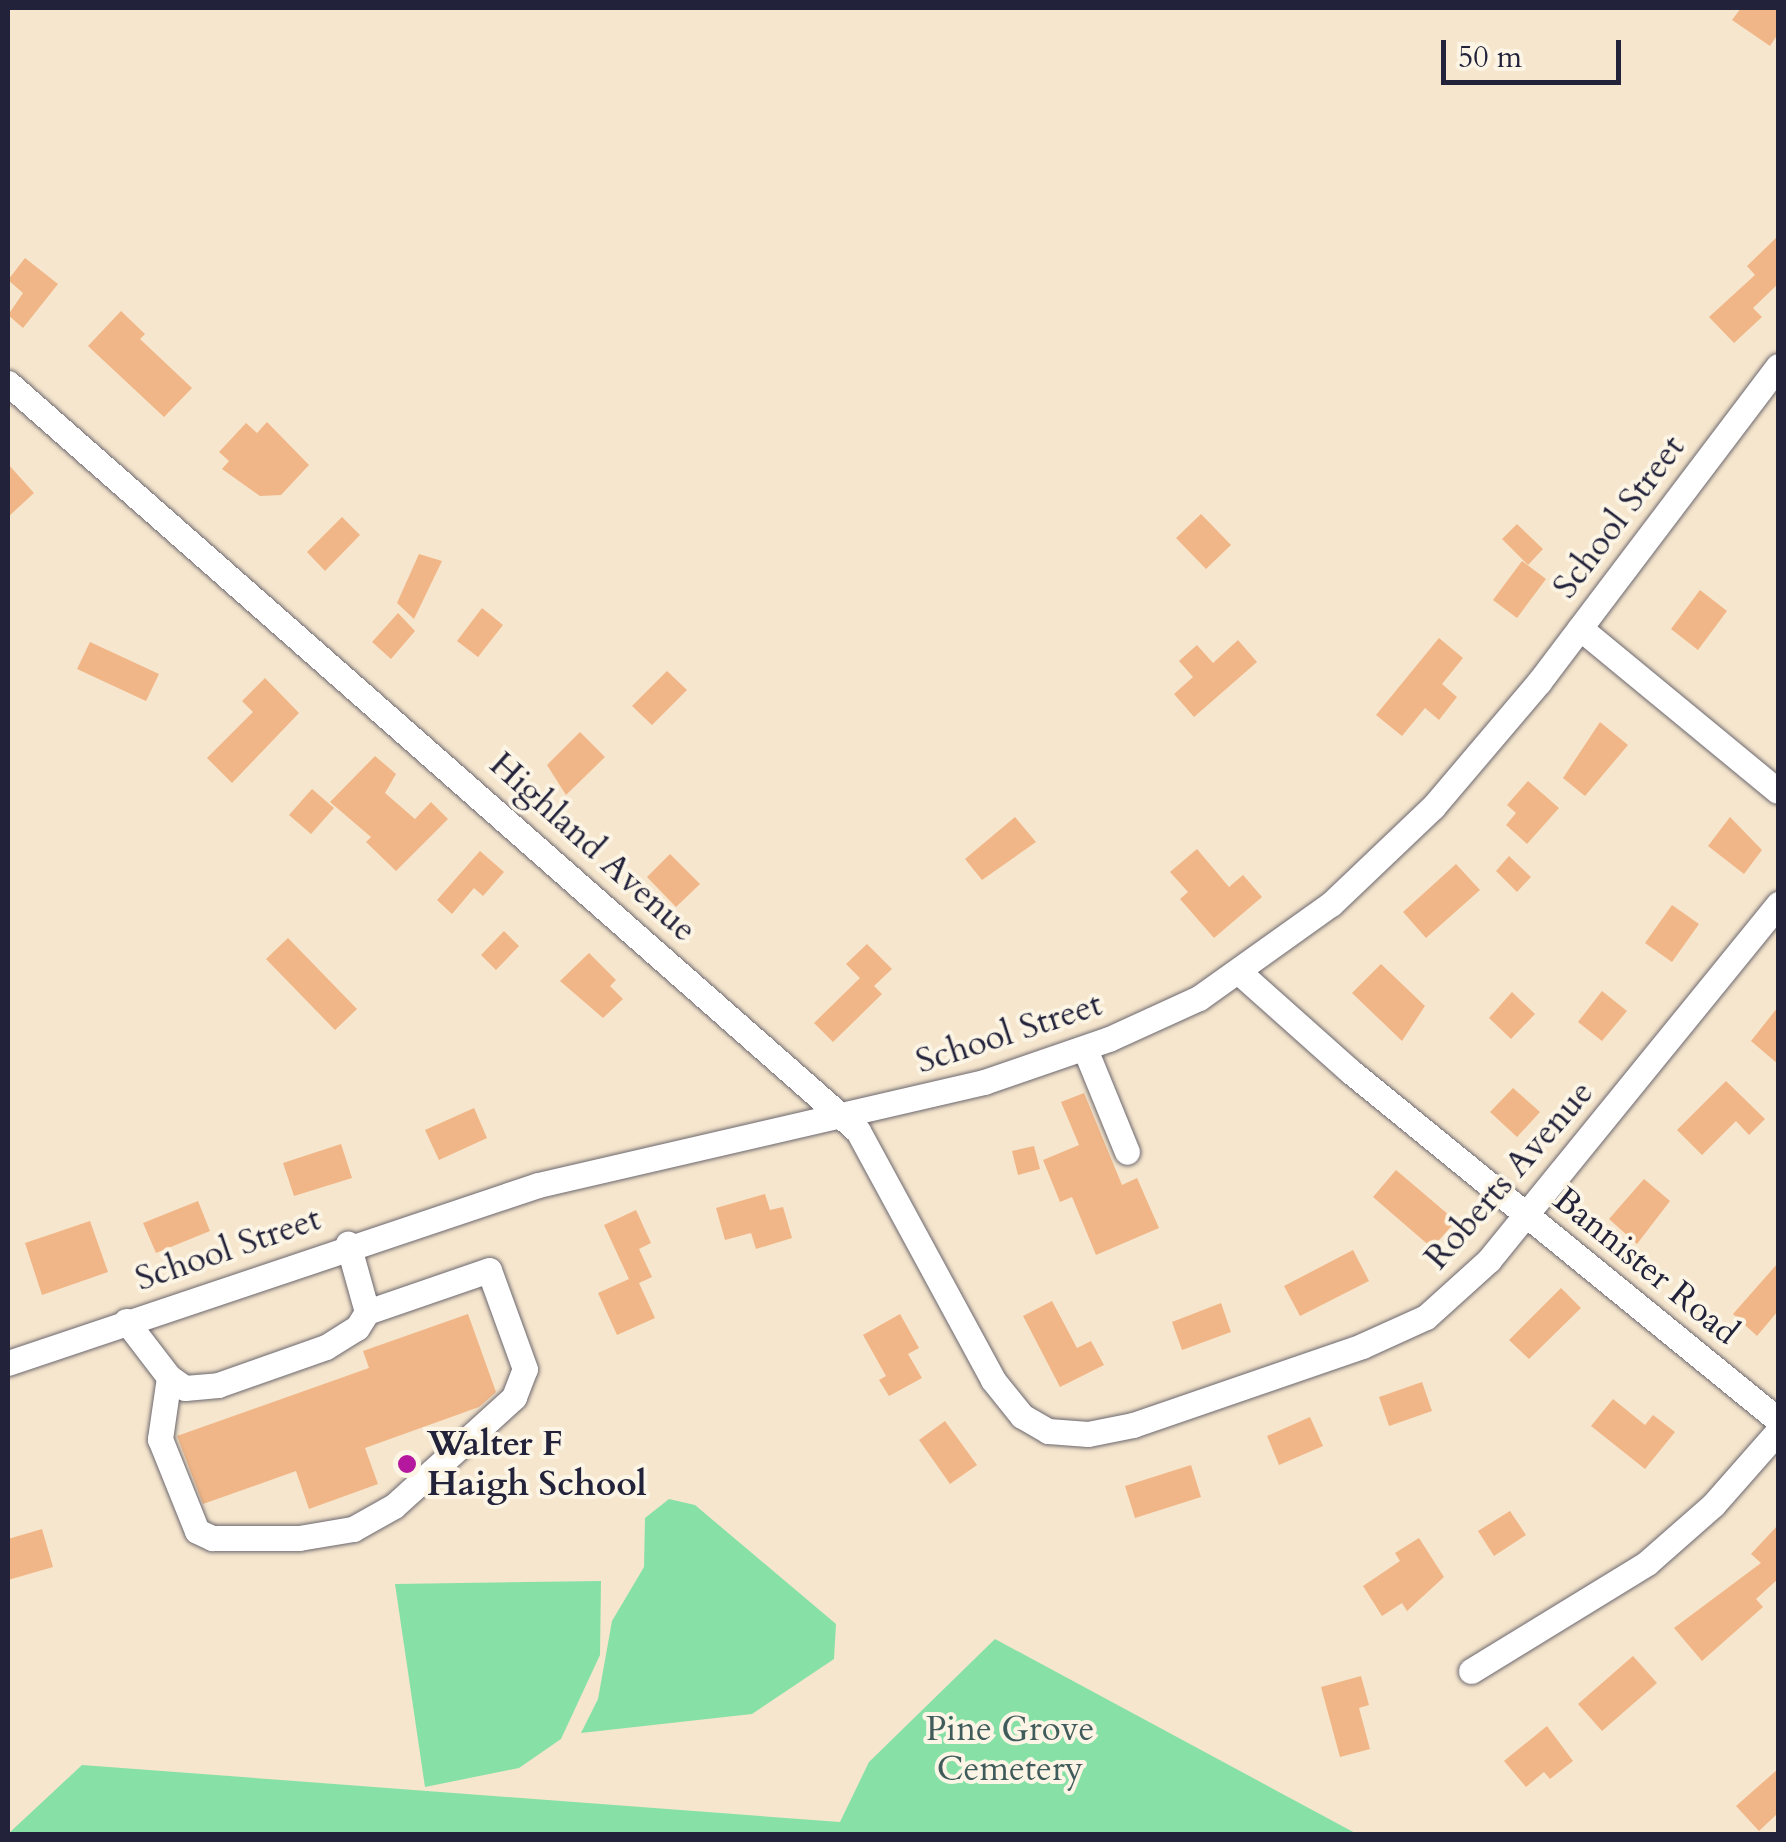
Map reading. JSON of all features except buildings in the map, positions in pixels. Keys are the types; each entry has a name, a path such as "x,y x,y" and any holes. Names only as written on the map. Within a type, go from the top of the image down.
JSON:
{"street":[{"name":"School Street","path":"8,1364 348,1244 538,1186 952,1092 1085,1049 1240,972 1394,847 1506,724 1778,366"},
{"name":"Highland Avenue","path":"8,383 842,1117 866,1145 1001,1393 1048,1431"},
{"path":"1580,628 1778,791"},
{"name":"Roberts Avenue","path":"1048,1431 1088,1434 1133,1425 1401,1331 1470,1280 1778,904"},
{"name":"Bannister Road","path":"1240,972 1778,1420"},
{"path":"1085,1049 1127,1152"},
{"path":"126,1321 170,1377 185,1388 218,1385 335,1342 358,1328 366,1312 348,1244"},
{"path":"170,1377 160,1439 197,1532 212,1538 299,1538 353,1529 394,1506 514,1397 526,1369 489,1270 366,1312"},
{"path":"1471,1671 1647,1563 1713,1506 1778,1431"}],"green space":[{"path":"669,1499 695,1505 836,1624 834,1659 752,1714 581,1733 598,1699 612,1621 644,1567 645,1518"},
{"path":"601,1581 600,1655 561,1739 519,1768 425,1787 395,1584"},
{"name":"Pine Grove Cemetery","path":"995,1639 1357,1834 8,1834 82,1765 840,1822 869,1762"}],"place":[{"name":"Walter F Haigh School","path":"407,1464"}]}
